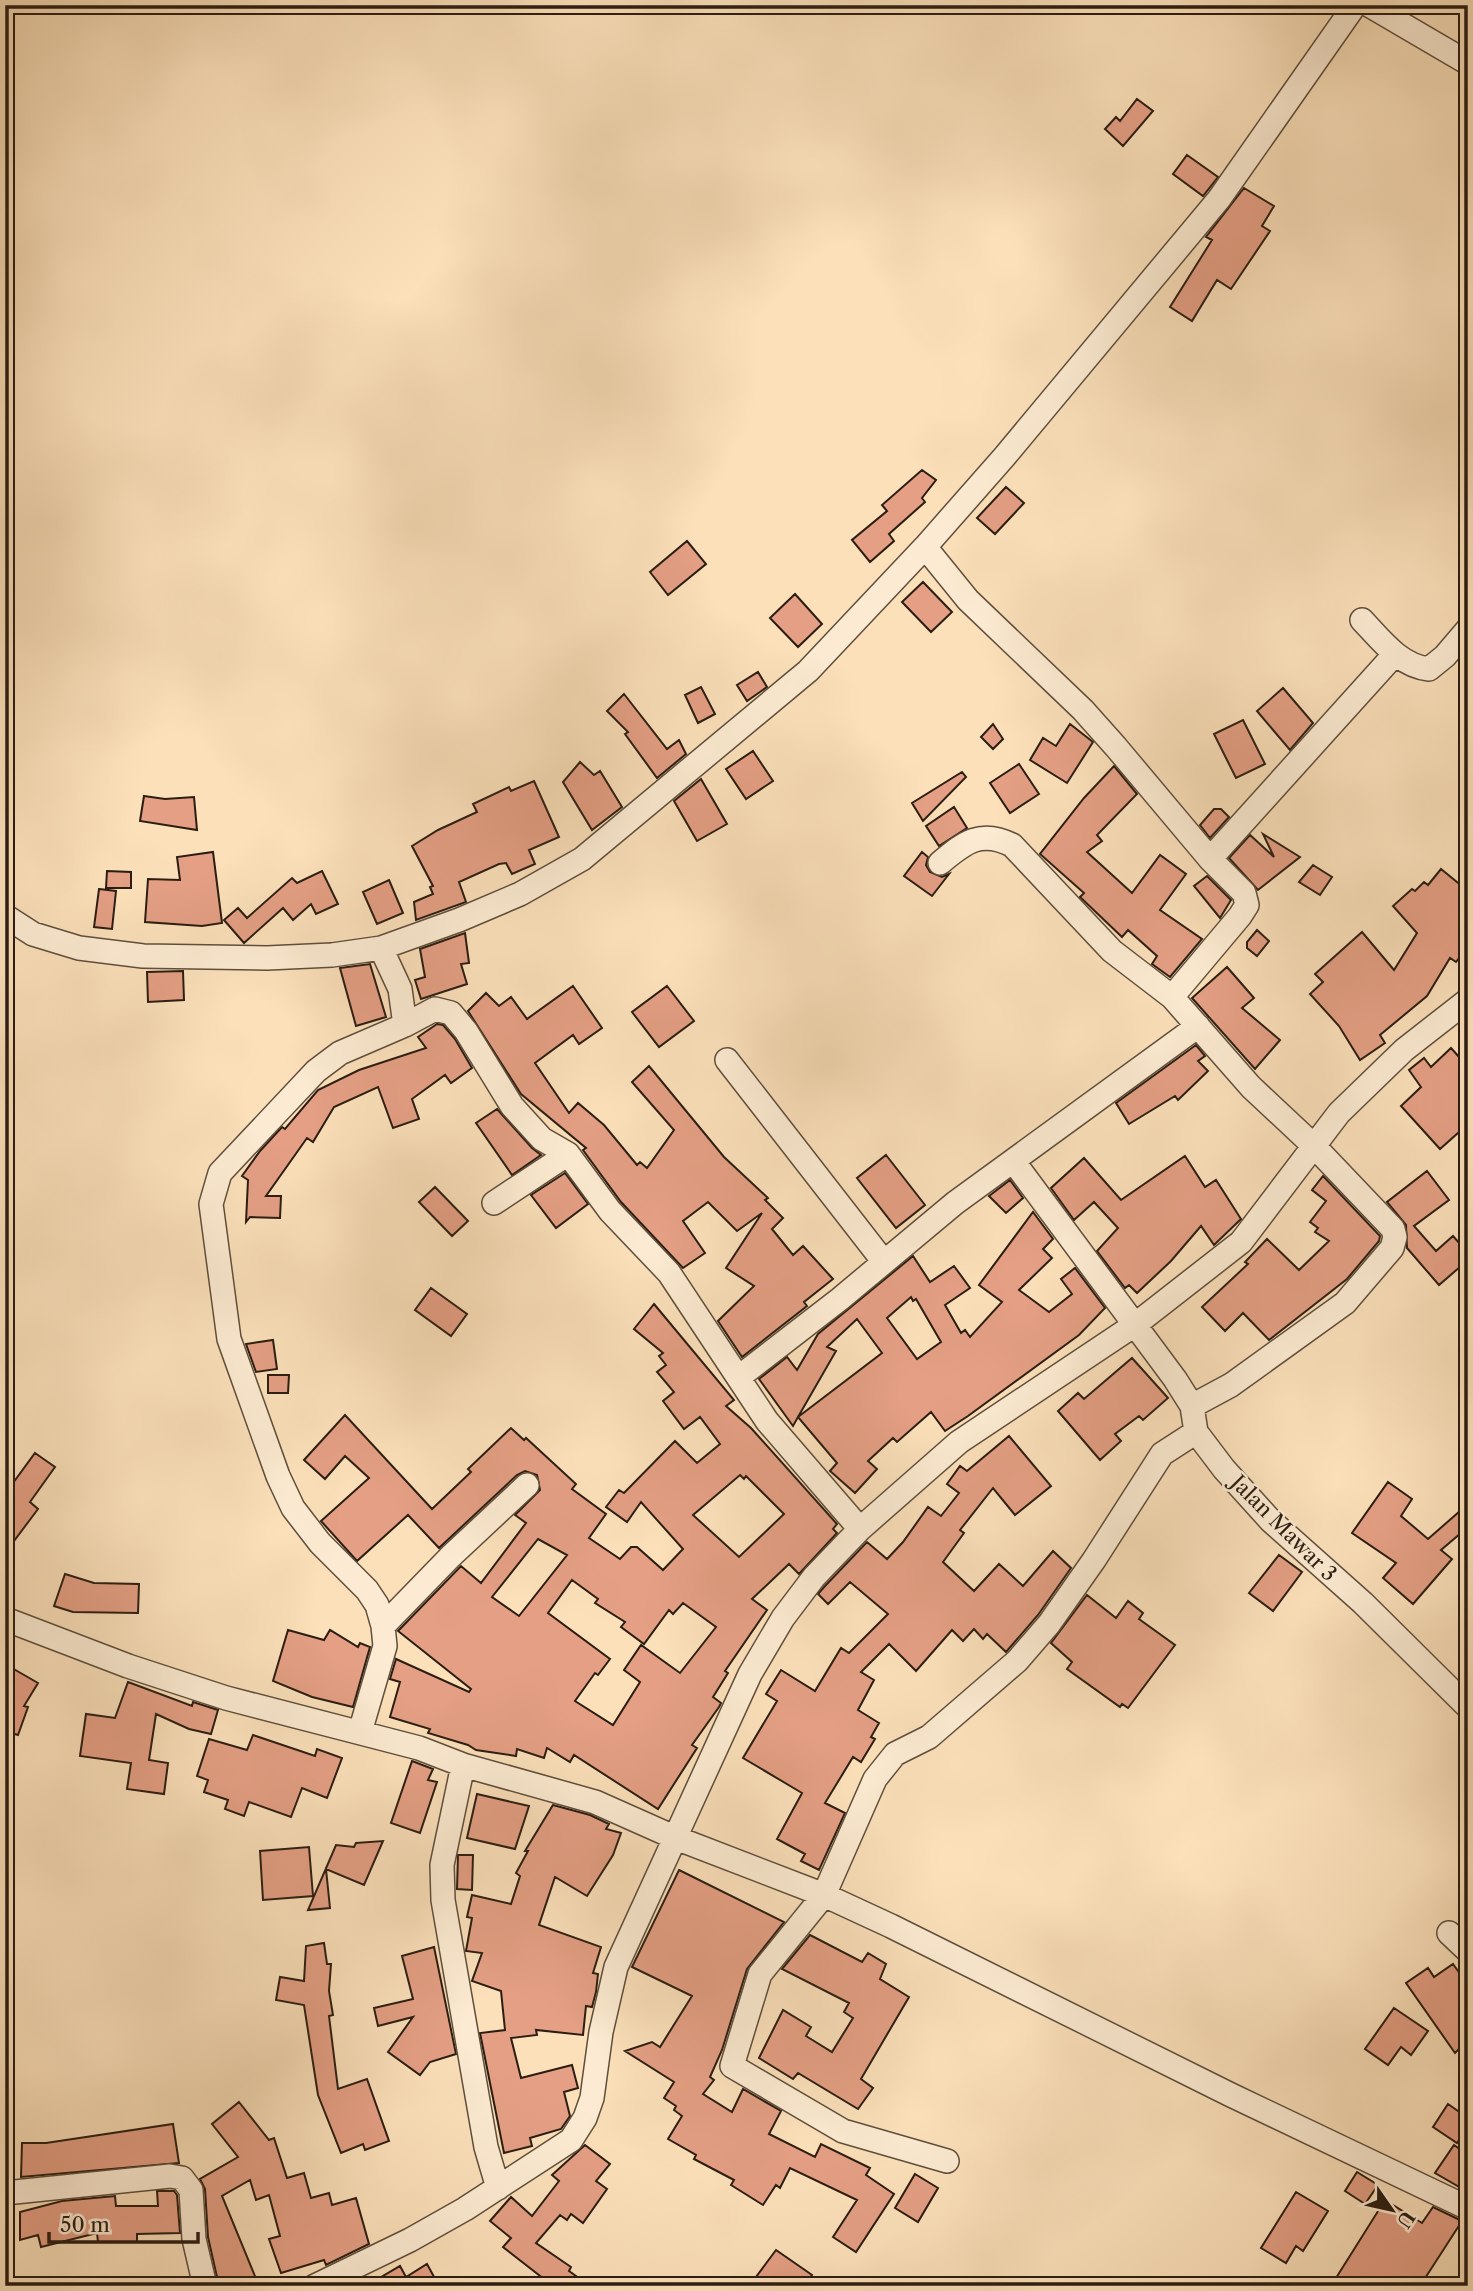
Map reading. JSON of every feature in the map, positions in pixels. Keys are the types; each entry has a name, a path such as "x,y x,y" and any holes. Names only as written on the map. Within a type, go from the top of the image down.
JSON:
{"street":[{"path":"5,916 33,934 79,948 143,956 267,958 381,948 520,894 582,859 808,671 925,547 1005,456 1219,199 1355,5"},
{"path":"1369,5 1467,60"},
{"path":"925,547 968,600 1083,710 1210,859 1244,893 1247,905 1172,997"},
{"path":"1362,620 1395,654 1418,668 1429,669 1445,656 1468,629"},
{"path":"1210,859 1395,654"},
{"path":"940,863 962,843 991,836 1012,845 1112,951 1172,997 1251,1087 1314,1146 1393,1229 1395,1237 1392,1248 1345,1303 1231,1385 1192,1406"},
{"path":"381,948 400,989 405,1025"},
{"path":"316,2286 344,2280 498,2189 571,2140 585,2118 592,2098 598,2043 616,1967 750,1674 783,1618 814,1577 860,1529 959,1442 1136,1324 1241,1242 1339,1113 1396,1058 1468,1000"},
{"path":"360,1732 385,1646 383,1626 377,1605 367,1590 320,1543 293,1508 278,1476 229,1339 211,1204 220,1173 316,1071 340,1053 435,1009 451,1013 466,1031 512,1106 542,1139 568,1154 610,1211 670,1273 767,1421 860,1529"},
{"path":"739,1377 955,1203 1198,1026"},
{"path":"727,1060 884,1262"},
{"path":"494,1203 568,1154"},
{"name":"Jalan Mawar 3","path":"1014,1162 1136,1324 1192,1406 1196,1432 1224,1469 1271,1521 1363,1603 1468,1707"},
{"path":"947,2161 843,2131 732,2066 760,1974 824,1895 875,1779 887,1763 895,1754 929,1737 1017,1661 1049,1624 1094,1560 1162,1454 1196,1432"},
{"path":"383,1626 451,1556 527,1485"},
{"path":"5,1619 177,1682 419,1748 463,1765 595,1802 676,1838 824,1895 994,1975 1231,2095 1467,2205"},
{"path":"463,1765 442,1865 443,1900 470,2039 486,2147 498,2189"},
{"path":"1449,1933 1468,1951"},
{"path":"5,2193 170,2176 182,2178 191,2190 194,2239 205,2286"}],"building":[{"path":"1137,99 1153,111 1123,146 1105,129 1116,117 1120,121"},
{"path":"1187,155 1218,177 1203,196 1173,174"},
{"path":"1244,188 1274,206 1262,226 1270,231 1231,289 1217,280 1192,321 1170,307 1212,240 1206,237"},
{"path":"922,470 936,480 922,498 925,502 889,534 894,541 870,562 852,540 887,511 882,505"},
{"path":"1006,487 1024,503 995,534 977,518"},
{"path":"687,541 706,564 668,595 650,572"},
{"path":"923,582 952,612 931,632 902,602"},
{"path":"795,594 822,624 798,647 770,618"},
{"path":"758,672 767,687 747,701 737,685"},
{"path":"701,687 715,714 698,723 685,695"},
{"path":"1283,688 1313,723 1290,750 1257,711"},
{"path":"624,694 667,749 679,740 686,754 657,778 625,734 628,732 607,711"},
{"path":"1243,720 1265,764 1236,778 1214,734"},
{"path":"993,724 1003,739 993,749 981,737"},
{"path":"1070,724 1093,742 1067,783 1030,760 1043,738 1056,746"},
{"path":"753,751 773,781 746,799 726,769"},
{"path":"580,762 594,775 600,771 622,807 592,830 563,782"},
{"path":"1019,764 1039,794 1010,813 990,783"},
{"path":"1114,766 1137,794 1097,835 1102,841 1087,852 1132,893 1160,855 1186,874 1160,910 1202,939 1170,977 1152,964 1157,956 1128,930 1122,937 1080,897 1084,893 1040,854 1084,798"},
{"path":"962,772 966,777 923,821 912,803"},
{"path":"701,779 727,824 697,841 674,801"},
{"path":"534,781 559,837 529,850 535,864 512,874 506,863 499,864 459,882 466,902 416,920 414,902 433,894 430,887 433,886 412,846 438,830 477,812 473,804 509,787 511,791"},
{"path":"144,796 165,799 194,797 197,830 140,821"},
{"path":"954,807 967,828 939,846 926,826"},
{"path":"1214,809 1221,809 1229,817 1210,838 1200,825"},
{"path":"1263,834 1300,857 1258,890 1229,858 1250,835 1274,857"},
{"path":"213,852 222,923 202,926 145,922 148,879 180,880 177,857"},
{"path":"922,852 928,857 926,865 930,872 942,877 949,874 932,896 904,876"},
{"path":"1313,865 1332,877 1320,895 1299,882"},
{"path":"1441,869 1468,891 1468,946 1456,962 1450,958 1427,996 1380,1035 1385,1043 1360,1060 1339,1026 1310,994 1323,982 1315,974 1362,932 1394,970 1417,933 1393,906 1412,889 1415,891 1424,882 1428,885"},
{"path":"107,871 131,872 131,888 106,888"},
{"path":"322,871 338,904 316,914 311,904 293,920 283,908 244,943 224,920 238,908 247,918 292,878 297,883"},
{"path":"1207,876 1231,900 1220,918 1194,886"},
{"path":"389,880 403,913 377,924 363,892"},
{"path":"99,889 116,891 112,929 94,927"},
{"path":"1257,930 1269,941 1257,956 1247,948 1247,942"},
{"path":"465,933 469,963 461,964 467,984 421,999 415,980 425,977 420,949"},
{"path":"370,964 386,1017 356,1026 340,968"},
{"path":"1227,967 1254,998 1242,1008 1280,1040 1255,1069 1192,998"},
{"path":"183,971 184,1000 148,1002 147,972"},
{"path":"573,986 602,1028 579,1044 573,1035 535,1063 569,1113 578,1103 604,1125 637,1165 640,1162 647,1168 674,1130 632,1082 649,1066 724,1157 768,1198 765,1200 783,1218 772,1229 793,1255 803,1246 833,1279 804,1302 807,1306 742,1357 718,1321 754,1286 726,1268 762,1213 737,1231 708,1202 683,1221 705,1253 683,1268 621,1202 583,1150 586,1148 521,1094 468,1011 486,993 499,1006 511,997 527,1019"},
{"path":"667,986 694,1021 659,1047 632,1012"},
{"path":"437,1024 443,1025 455,1039 472,1068 451,1083 445,1075 412,1099 419,1119 393,1128 378,1087 334,1107 313,1142 307,1138 266,1196 281,1196 280,1218 250,1217 246,1222 248,1180 242,1176 282,1127 285,1129 318,1090 359,1070 426,1048 418,1037"},
{"path":"1196,1045 1205,1056 1198,1061 1208,1071 1178,1100 1175,1096 1129,1124 1116,1103"},
{"path":"1451,1048 1468,1067 1468,1124 1440,1149 1401,1106 1421,1087 1409,1070 1424,1058 1431,1067"},
{"path":"497,1109 541,1155 512,1175 476,1123"},
{"path":"886,1155 925,1205 896,1228 857,1178"},
{"path":"1185,1156 1205,1187 1216,1180 1241,1219 1214,1245 1201,1226 1171,1261 1137,1293 1129,1285 1125,1288 1097,1251 1118,1228 1094,1202 1074,1220 1051,1188 1084,1158 1121,1200"},
{"path":"1427,1171 1449,1200 1414,1226 1436,1251 1453,1236 1468,1253 1468,1260 1439,1285 1407,1248 1406,1225 1387,1202"},
{"path":"565,1173 588,1204 556,1228 531,1195"},
{"path":"1323,1176 1380,1236 1379,1241 1347,1279 1269,1340 1243,1313 1225,1331 1202,1307 1248,1264 1245,1262 1267,1239 1299,1270 1329,1241 1315,1232 1318,1228 1310,1222 1326,1201 1312,1190"},
{"path":"1010,1180 1023,1198 1006,1213 989,1196"},
{"path":"435,1187 468,1221 452,1236 419,1202"},
{"path":"1033,1212 1053,1239 1043,1249 1052,1258 1019,1290 1049,1312 1072,1294 1061,1279 1075,1268 1105,1308 1079,1335 945,1431 931,1412 897,1442 893,1438 868,1461 877,1469 855,1493 830,1471 837,1463 798,1417 793,1426 759,1379 787,1357 797,1370 818,1334 913,1256 930,1282 954,1266 970,1288 945,1305 961,1333 965,1330 970,1337 1002,1302 979,1285","holes":["911,1297 913,1301 916,1299 941,1342 917,1359 887,1318","857,1319 882,1353 798,1417 836,1351 827,1347"]},
{"path":"431,1288 467,1314 451,1336 415,1310"},
{"path":"654,1304 734,1400 726,1406 751,1428 837,1524 833,1529 837,1533 799,1574 789,1564 752,1599 767,1610 725,1671 728,1673 713,1697 721,1703 692,1745 697,1748 658,1809 574,1755 570,1762 547,1748 544,1758 517,1749 516,1756 476,1750 428,1733 430,1729 390,1717 400,1682 390,1679 396,1659 469,1692 471,1689 398,1631 461,1566 481,1583 526,1523 515,1515 540,1490 537,1475 525,1471 517,1475 439,1548 408,1515 357,1561 321,1521 369,1478 345,1456 325,1479 304,1460 345,1415 432,1509 471,1472 468,1469 511,1428 524,1440 526,1438 576,1484 572,1489 606,1514 589,1538 620,1559 631,1547 637,1547 663,1570 683,1549 641,1502 627,1522 606,1507 619,1490 624,1493 675,1441 697,1463 720,1444 700,1417 684,1429 663,1401 674,1392 657,1372 666,1365 659,1356 663,1353 634,1329","holes":["740,1475 744,1479 746,1476 784,1514 739,1557 693,1515","538,1539 567,1555 519,1616 492,1597","572,1580 598,1599 595,1603 625,1622 621,1627 644,1644 669,1610 673,1614 683,1603 716,1627 680,1673 641,1645 624,1670 640,1682 613,1725 575,1701 595,1673 598,1675 610,1659 548,1613"]},
{"path":"273,1340 277,1369 256,1372 246,1344"},
{"path":"1132,1358 1168,1398 1143,1420 1139,1416 1115,1434 1121,1441 1100,1460 1058,1411 1078,1393 1084,1399"},
{"path":"268,1375 289,1375 288,1393 268,1393"},
{"path":"1009,1436 1051,1486 1015,1515 993,1488 960,1530 964,1533 943,1562 974,1591 999,1564 1023,1586 1053,1551 1071,1568 1038,1615 1006,1652 987,1634 983,1639 974,1629 963,1641 952,1630 916,1671 889,1644 861,1672 874,1680 858,1710 879,1723 871,1737 875,1739 861,1762 853,1757 825,1803 845,1813 819,1870 801,1861 805,1854 777,1839 802,1793 743,1758 777,1701 766,1694 781,1670 815,1691 841,1648 849,1653 888,1614 850,1582 828,1604 818,1594 867,1542 887,1559 928,1507 941,1516 959,1493 947,1484 960,1466 967,1471"},
{"path":"35,1453 55,1467 30,1502 38,1509 5,1553 5,1494"},
{"path":"1388,1482 1412,1499 1401,1516 1428,1539 1468,1504 1468,1527 1441,1550 1452,1559 1413,1604 1383,1578 1396,1563 1352,1533"},
{"path":"1279,1555 1302,1572 1273,1611 1249,1593"},
{"path":"65,1574 94,1583 139,1584 138,1613 73,1612 54,1606"},
{"path":"1087,1595 1116,1618 1128,1601 1143,1613 1139,1619 1175,1645 1128,1708 1122,1704 1120,1707 1067,1669 1072,1662 1051,1643"},
{"path":"288,1630 324,1640 330,1630 358,1647 360,1643 370,1647 353,1707 312,1697 273,1681"},
{"path":"12,1668 38,1683 24,1706 28,1707 18,1735 8,1732 5,1737 5,1714 13,1691 5,1687 5,1679"},
{"path":"128,1682 192,1706 193,1702 218,1710 211,1734 189,1729 156,1714 149,1760 168,1763 164,1794 127,1789 131,1763 80,1756 86,1714 115,1718"},
{"path":"253,1735 315,1756 317,1749 342,1758 327,1798 302,1788 291,1817 249,1802 244,1816 225,1809 228,1800 204,1792 208,1780 197,1776 209,1739 247,1750"},
{"path":"412,1761 433,1769 428,1780 437,1782 420,1833 391,1823"},
{"path":"477,1794 529,1806 515,1849 467,1838"},
{"path":"553,1805 590,1815 609,1824 606,1829 621,1833 613,1855 587,1896 555,1877 539,1925 601,1947 593,1973 598,1974 596,1992 592,2007 586,2006 583,2035 536,2030 537,2035 511,2038 521,2078 572,2065 578,2088 564,2092 570,2116 561,2129 530,2138 532,2146 504,2153 480,2033 505,2030 501,1991 472,1981 482,1953 466,1951 472,1918 467,1917 472,1895 511,1904 520,1876 516,1873 528,1851 525,1851"},
{"path":"383,1841 364,1885 326,1869 330,1908 308,1910 336,1845 354,1847 356,1843"},
{"path":"309,1847 313,1896 263,1900 260,1851"},
{"path":"458,1855 473,1855 472,1890 457,1889"},
{"path":"679,1870 784,1922 747,1969 722,2050 710,2077 714,2080 703,2094 732,2112 743,2089 781,2111 769,2134 815,2157 821,2144 870,2168 866,2175 894,2194 856,2252 833,2237 857,2200 790,2168 780,2188 776,2185 763,2205 731,2185 734,2180 694,2159 696,2155 668,2139 682,2116 674,2110 676,2106 664,2098 674,2082 625,2051 652,2042 660,2047 692,1996 632,1967"},
{"path":"810,1935 862,1962 868,1953 886,1964 880,1979 909,1997 861,2079 873,2088 858,2109 798,2073 793,2079 759,2058 783,2010 811,2027 806,2036 832,2052 853,2018 844,2012 849,2003 782,1969"},
{"path":"324,1943 327,1964 331,1964 329,1991 333,2015 329,2016 338,2089 367,2079 389,2141 365,2150 363,2144 341,2153 318,2095 304,2005 276,2000 280,1977 304,1981 306,1946"},
{"path":"434,1947 456,2054 430,2062 420,2075 388,2052 413,2017 378,2026 374,2008 413,1999 402,1956"},
{"path":"1453,1964 1468,1985 1468,2040 1455,2053 1406,1983 1428,1968 1434,1977"},
{"path":"1394,2008 1428,2031 1411,2055 1401,2047 1388,2065 1365,2049"},
{"path":"239,2102 269,2140 274,2138 287,2178 304,2173 311,2198 329,2193 332,2205 356,2198 369,2244 326,2265 324,2260 281,2273 269,2239 280,2236 269,2195 256,2200 250,2180 222,2196 259,2286 219,2286 208,2237 205,2189 200,2179 238,2157 212,2124"},
{"path":"1448,2104 1468,2118 1468,2127 1457,2143 1433,2127"},
{"path":"173,2124 179,2163 21,2177 22,2143 46,2143"},
{"path":"585,2145 610,2164 596,2181 607,2189 583,2223 571,2214 567,2220 560,2215 536,2243 571,2267 569,2271 590,2286 553,2286 503,2247 511,2238 490,2221 511,2197 532,2216 559,2181 552,2175"},
{"path":"1454,2145 1468,2155 1468,2192 1435,2173"},
{"path":"1357,2172 1378,2185 1365,2204 1345,2191"},
{"path":"915,2174 938,2188 918,2222 895,2208"},
{"path":"157,2191 174,2191 177,2195 180,2233 137,2234 137,2242 98,2242 97,2233 41,2247 38,2235 20,2240 20,2212 62,2201 115,2196 116,2206 158,2206"},
{"path":"1296,2192 1328,2211 1303,2251 1296,2246 1286,2263 1261,2248"},
{"path":"1385,2200 1422,2223 1433,2207 1462,2221 1420,2286 1331,2286"},
{"path":"776,2250 812,2275 804,2286 768,2286 756,2277"},
{"path":"427,2264 439,2286 366,2286 400,2266 406,2277"}]}
